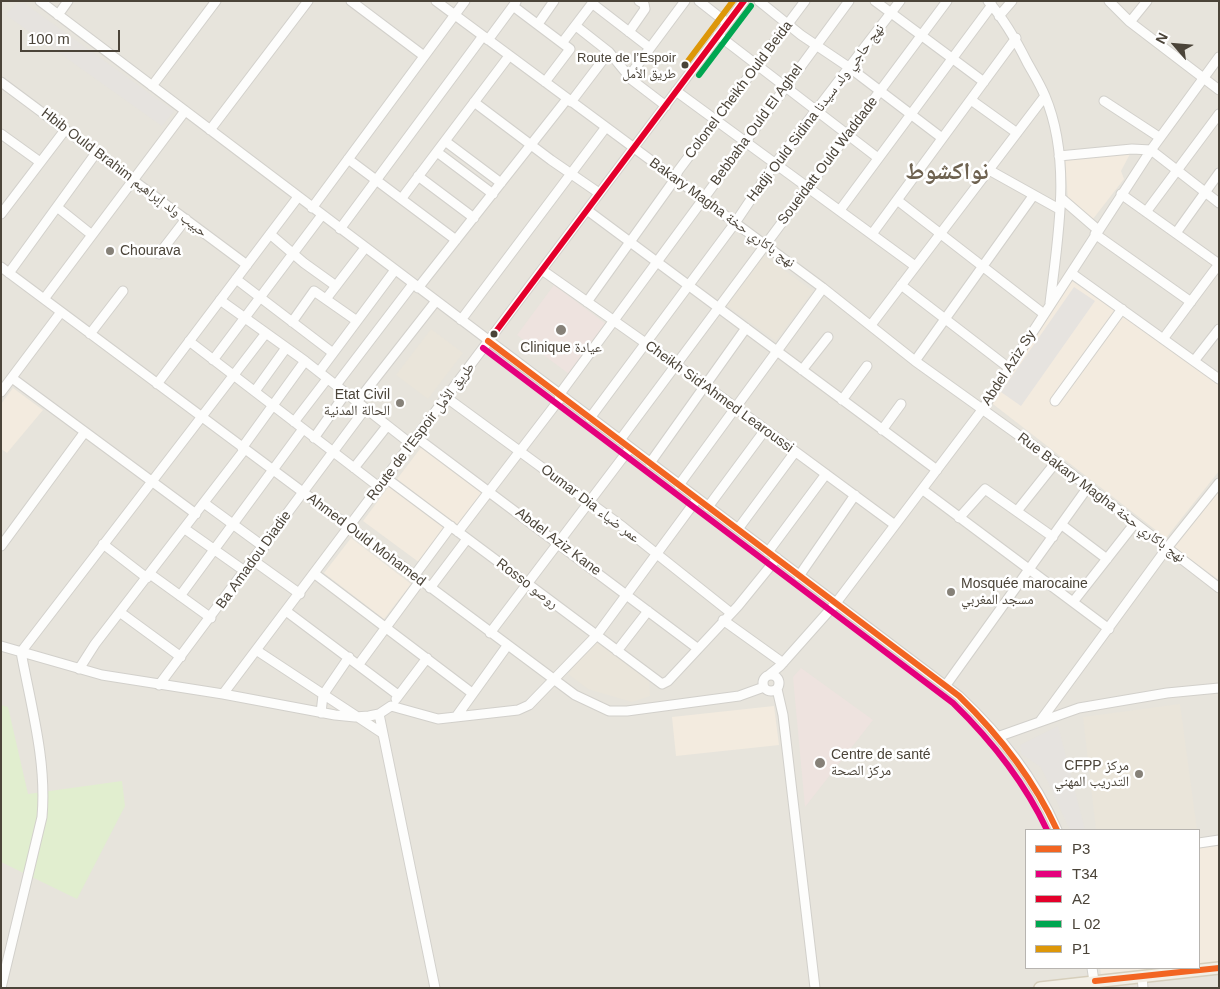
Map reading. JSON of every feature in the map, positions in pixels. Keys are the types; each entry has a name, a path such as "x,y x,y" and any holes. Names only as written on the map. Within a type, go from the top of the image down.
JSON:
{"main road":[{"path":"1043,988 1143,982 1219,968"}],"street":[{"path":"40,1 946,686 1000,736 1027,772 1056,829"},
{"path":"58,15 68,1"},
{"path":"152,86 216,1"},
{"path":"210,130 308,1"},
{"path":"351,1 424,56"},
{"name":"Bakary Magha نهج باكاري حخة","path":"436,1 823,288 982,410"},
{"path":"312,208 465,1"},
{"path":"538,24 554,1"},
{"path":"629,32 645,9 644,4 639,1"},
{"path":"630,75 685,1"},
{"path":"699,1 727,23"},
{"name":"Route de l’Espoir طريق الأمل","path":"224,694 744,1"},
{"path":"759,1 816,46 850,68 942,138"},
{"name":"Colonel Cheikh Ould Beida","path":"586,302 675,178 678,171 805,1"},
{"name":"Bebbaha Ould El Aghel","path":"359,664 387,628 417,579 454,529 489,490 561,396 657,261 849,1"},
{"path":"875,1 984,82"},
{"name":"Hadji Ould Sidina نهج حاجي ولد سيدنا","path":"590,418 735,223 774,165 900,1"},
{"name":"Soueidatt Ould Waddade","path":"620,440 947,1"},
{"path":"999,16 1012,1"},
{"path":"1109,1 1130,22 1219,90"},
{"path":"1130,22 1146,1"},
{"path":"562,43 594,2 650,48"},
{"path":"840,210 952,58 990,3 1016,38 1045,96 1052,120 1059,156 1061,198 1050,305"},
{"path":"340,229 485,38 515,4 570,49 545,82"},
{"path":"576,26 609,52 630,75 632,80 666,106"},
{"path":"718,36 878,158"},
{"path":"872,234 1016,38"},
{"path":"336,385 474,218 531,144 609,52"},
{"path":"402,198 509,56"},
{"name":"Abdel Aziz Sy","path":"769,675 782,664 836,603 982,410 1151,150 1219,57"},
{"name":"Hbib Ould Brahim حبيب ولد إبراهيم","path":"1,82 247,265"},
{"path":"676,91 774,165 840,210 915,266"},
{"path":"871,325 1045,96"},
{"path":"971,100 1016,133"},
{"path":"1104,101 1160,137"},
{"path":"474,102 571,175 600,193"},
{"path":"44,299 185,111"},
{"path":"1146,212 1219,114"},
{"path":"461,320 606,127"},
{"path":"1,214 64,130"},
{"path":"1,134 40,162"},
{"path":"445,141 502,183"},
{"path":"1059,156 1151,150 1219,203"},
{"path":"437,152 493,194"},
{"path":"9,273 96,153"},
{"path":"348,159 456,240"},
{"path":"989,170 1059,209"},
{"path":"1176,233 1219,173"},
{"path":"418,176 474,218"},
{"path":"1122,194 1219,264 1164,339"},
{"path":"916,360 1033,196"},
{"path":"157,384 298,197"},
{"path":"1061,198 1097,232 1190,302"},
{"path":"897,200 1044,314"},
{"path":"57,207 92,235"},
{"path":"587,210 937,470"},
{"path":"213,360 322,215"},
{"path":"159,254 186,219"},
{"path":"270,234 336,286"},
{"path":"326,299 365,248"},
{"name":"Ahmed Ould Mohamed","path":"1,267 507,646 553,680 588,702 616,711 645,710 739,696 764,687"},
{"path":"319,372 395,270"},
{"name":"Cheikh Sid'Ahmed Learoussi","path":"542,270 705,385 895,525"},
{"path":"1071,273 1218,377"},
{"path":"236,280 333,354"},
{"path":"901,285 1009,368"},
{"path":"679,485 823,288"},
{"path":"90,334 124,291"},
{"path":"292,322 312,292 326,299 357,321"},
{"name":"Abdel Aziz Kane","path":"220,300 319,372 387,426 414,441 489,490 697,648"},
{"path":"357,402 436,301"},
{"path":"1055,401 1122,309"},
{"path":"1,392 61,312"},
{"path":"650,463 746,328"},
{"path":"1194,361 1219,329"},
{"path":"1,988 42,817 41,761 21,652 200,416 266,333"},
{"path":"802,370 828,337"},
{"path":"189,341 234,374 333,453 380,487"},
{"path":"255,391 286,348"},
{"path":"79,669 185,529 305,362"},
{"path":"842,400 867,366"},
{"path":"12,378 196,514"},
{"path":"294,422 327,379"},
{"path":"314,438 346,393"},
{"name":"Oumar Dia عمر ضياء","path":"446,398 589,502 731,613"},
{"path":"882,430 901,404"},
{"name":"Ba Amadou Diadie","path":"160,685 246,572 365,409"},
{"name":"Rue Bakary Magha نهج باكاري حخة","path":"982,410 1056,462 1219,588"},
{"path":"354,468 387,426"},
{"path":"180,596 303,429"},
{"path":"708,507 765,430"},
{"path":"1,546 84,433"},
{"path":"490,633 630,448"},
{"path":"738,529 795,452"},
{"path":"1017,511 1056,462"},
{"path":"768,552 826,474"},
{"name":"Rosso روصو","path":"386,478 658,683 664,684 668,681 697,648"},
{"path":"1042,720 1168,548 1219,483"},
{"path":"946,686 1088,488"},
{"path":"959,518 985,489 1053,537"},
{"path":"923,490 1109,629"},
{"path":"800,576 855,495"},
{"path":"391,706 438,719 523,709 596,636 697,499"},
{"path":"204,503 264,547"},
{"path":"1073,602 1134,522"},
{"path":"1062,525 1107,558"},
{"path":"185,529 246,572"},
{"path":"430,588 467,539"},
{"path":"102,544 211,618"},
{"path":"697,648 731,613 777,558"},
{"path":"254,561 300,594"},
{"path":"315,574 472,692"},
{"path":"286,611 398,695"},
{"path":"616,651 648,612"},
{"path":"121,613 181,656"},
{"path":"723,620 782,664 778,684 771,691 764,687 764,678 769,675 776,676 778,684 783,715 815,988"},
{"path":"1,646 79,669 160,685 224,694 321,713 355,717 379,714 391,706 427,658"},
{"path":"456,717 472,692 507,646"},
{"path":"256,650 323,696 382,733"},
{"path":"321,713 323,696 349,657"},
{"path":"1000,736 1062,712 1166,693 1219,688"},
{"path":"379,714 435,988"},
{"path":"1200,843 1219,840"},
{"path":"1092,969 1095,985"}],"shaded area":[{"path":"1,1 1219,1 1219,988 1,988"},
{"path":"24,3 174,111 162,126 6,15 16,4"},
{"path":"1130,154 1121,171 1124,179 1093,219 1068,199 1065,160"},
{"path":"762,254 813,291 776,341 725,304"},
{"path":"1072,281 1219,383 1219,471 1166,538 989,401"},
{"name":"Clinique عيادة","path":"554,285 606,324 569,374 517,335"},
{"path":"1074,287 1095,301 1021,406 1001,392"},
{"path":"431,329 463,353 428,399 396,375"},
{"path":"13,388 43,410 7,453 1,449 1,404"},
{"path":"423,445 485,490 458,526 397,479"},
{"path":"390,485 446,526 420,563 363,521"},
{"path":"1219,487 1219,580 1174,547"},
{"path":"351,538 411,584 384,619 324,573"},
{"path":"596,638 649,679 650,696 632,702 588,689 568,674"},
{"name":"Centre de santé مركز الصحة","path":"801,668 873,720 805,807 793,677"},
{"name":"CFPP مركز التدريب المهني","path":"1180,704 1197,829 1096,829 1083,717"},
{"path":"774,706 779,745 676,756 672,717"},
{"path":"1058,726 1085,829 1070,829 1041,767 1021,754 1020,745"},
{"path":"1219,846 1219,962 1200,964 1200,848"},
{"path":"1100,969 1154,969 1101,974"}],"green space":[{"path":"1,705 8,707 28,794 122,781 125,806 77,899 1,862"}],"transit line":[{"name":"P1","path":"685,65 733,1"},
{"name":"A2","path":"494,334 744,1"},
{"path":"699,75 751,6"},
{"name":"P3","path":"488,341 959,696 988,726 1014,758 1048,811 1057,829"},
{"name":"T34","path":"483,348 953,703 1006,762 1028,795 1046,829"},
{"name":"P3","path":"1095,981 1219,968"}],"place":[{"name":"Route de l’Espoir طريق الأمل","path":"685,65"},
{"name":"Chourava","path":"110,251"},
{"name":"Clinique عيادة","path":"561,330"},
{"name":"Etat Civil الحالة المدنية","path":"400,403"},
{"name":"Mosquée marocaine مسجد المغربي","path":"951,592"},
{"name":"Centre de santé مركز الصحة","path":"820,763"},
{"name":"CFPP مركز التدريب المهني","path":"1139,774"}],"district":[{"name":"نواكشوط","path":"947,172"}]}
